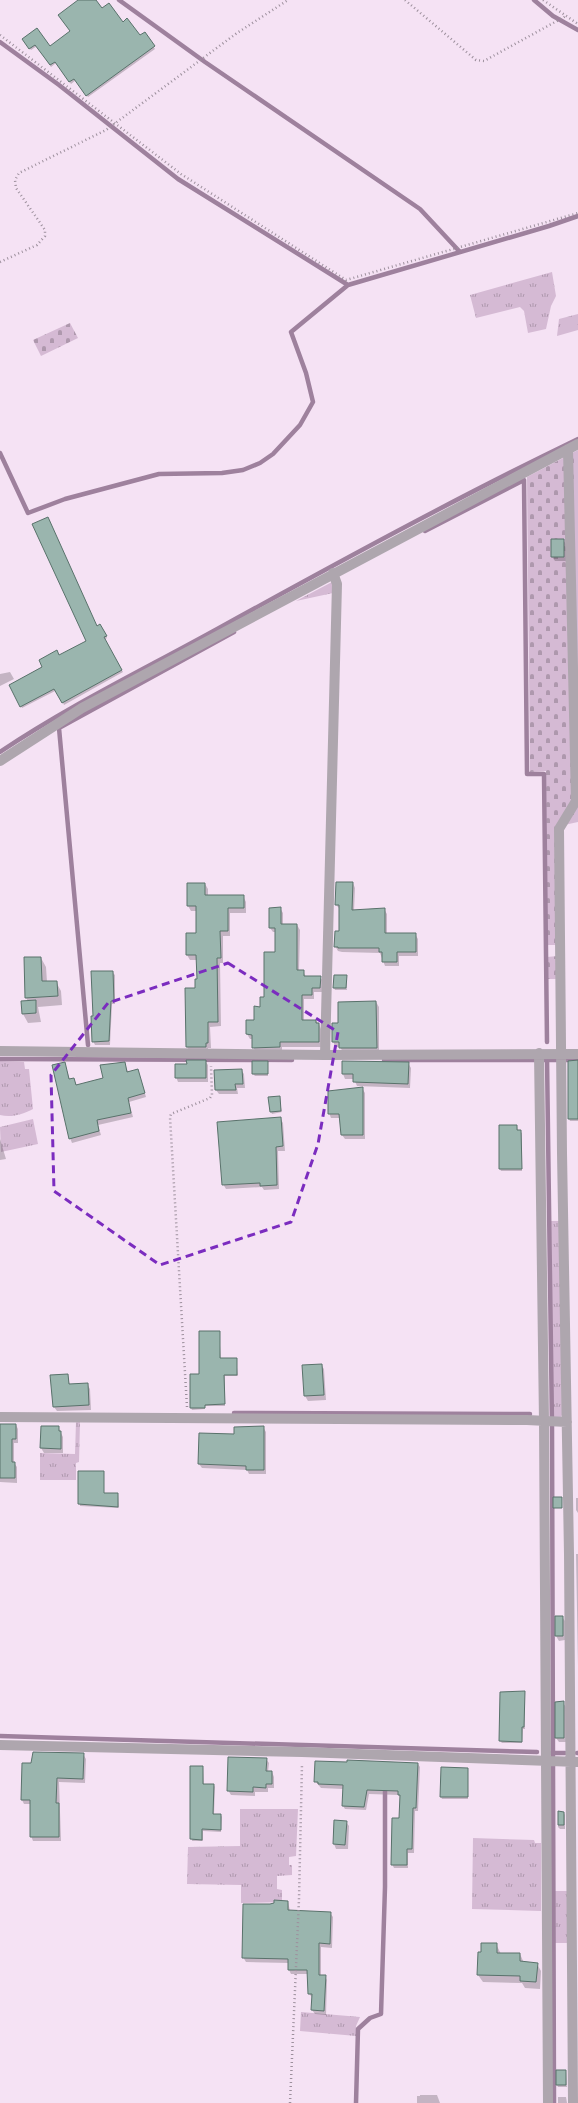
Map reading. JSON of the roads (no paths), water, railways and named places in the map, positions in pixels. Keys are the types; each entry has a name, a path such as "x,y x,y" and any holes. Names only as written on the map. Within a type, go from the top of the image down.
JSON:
{"street":[{"path":"0,761 82,708 335,577 578,444"},
{"path":"568,449 576,801 559,829 561,1058 574,1762 573,2103"},
{"path":"325,1055 335,577"},
{"path":"0,1051 539,1058 561,1058 578,1054"},
{"path":"539,1058 549,1421 551,1762 548,2103"},
{"path":"0,1417 567,1422"},
{"path":"0,1745 302,1752 574,1762"}],"waterway":[{"path":"119,0 205,62 420,209 460,252"},
{"path":"534,0 553,16 578,30"},
{"path":"0,42 59,85 178,179 348,285 291,332 306,373 313,402 300,425 273,454 260,463 243,470 222,473 159,474 65,499 28,513 0,453"},
{"path":"348,285 549,226 578,216"},
{"path":"0,752 81,703 352,555 487,484 578,439"},
{"path":"425,531 524,480 527,774 544,774 547,1042"},
{"path":"88,1045 59,728 234,632"},
{"path":"547,1058 552,1425 554,2103"},
{"path":"0,1059 292,1060"},
{"path":"384,1060 578,1060"},
{"path":"234,1413 530,1414"},
{"path":"0,1736 537,1752"},
{"path":"551,1753 565,1753"},
{"path":"356,2103 358,2029 370,2018 381,2014 385,1887 385,1786"}]}
